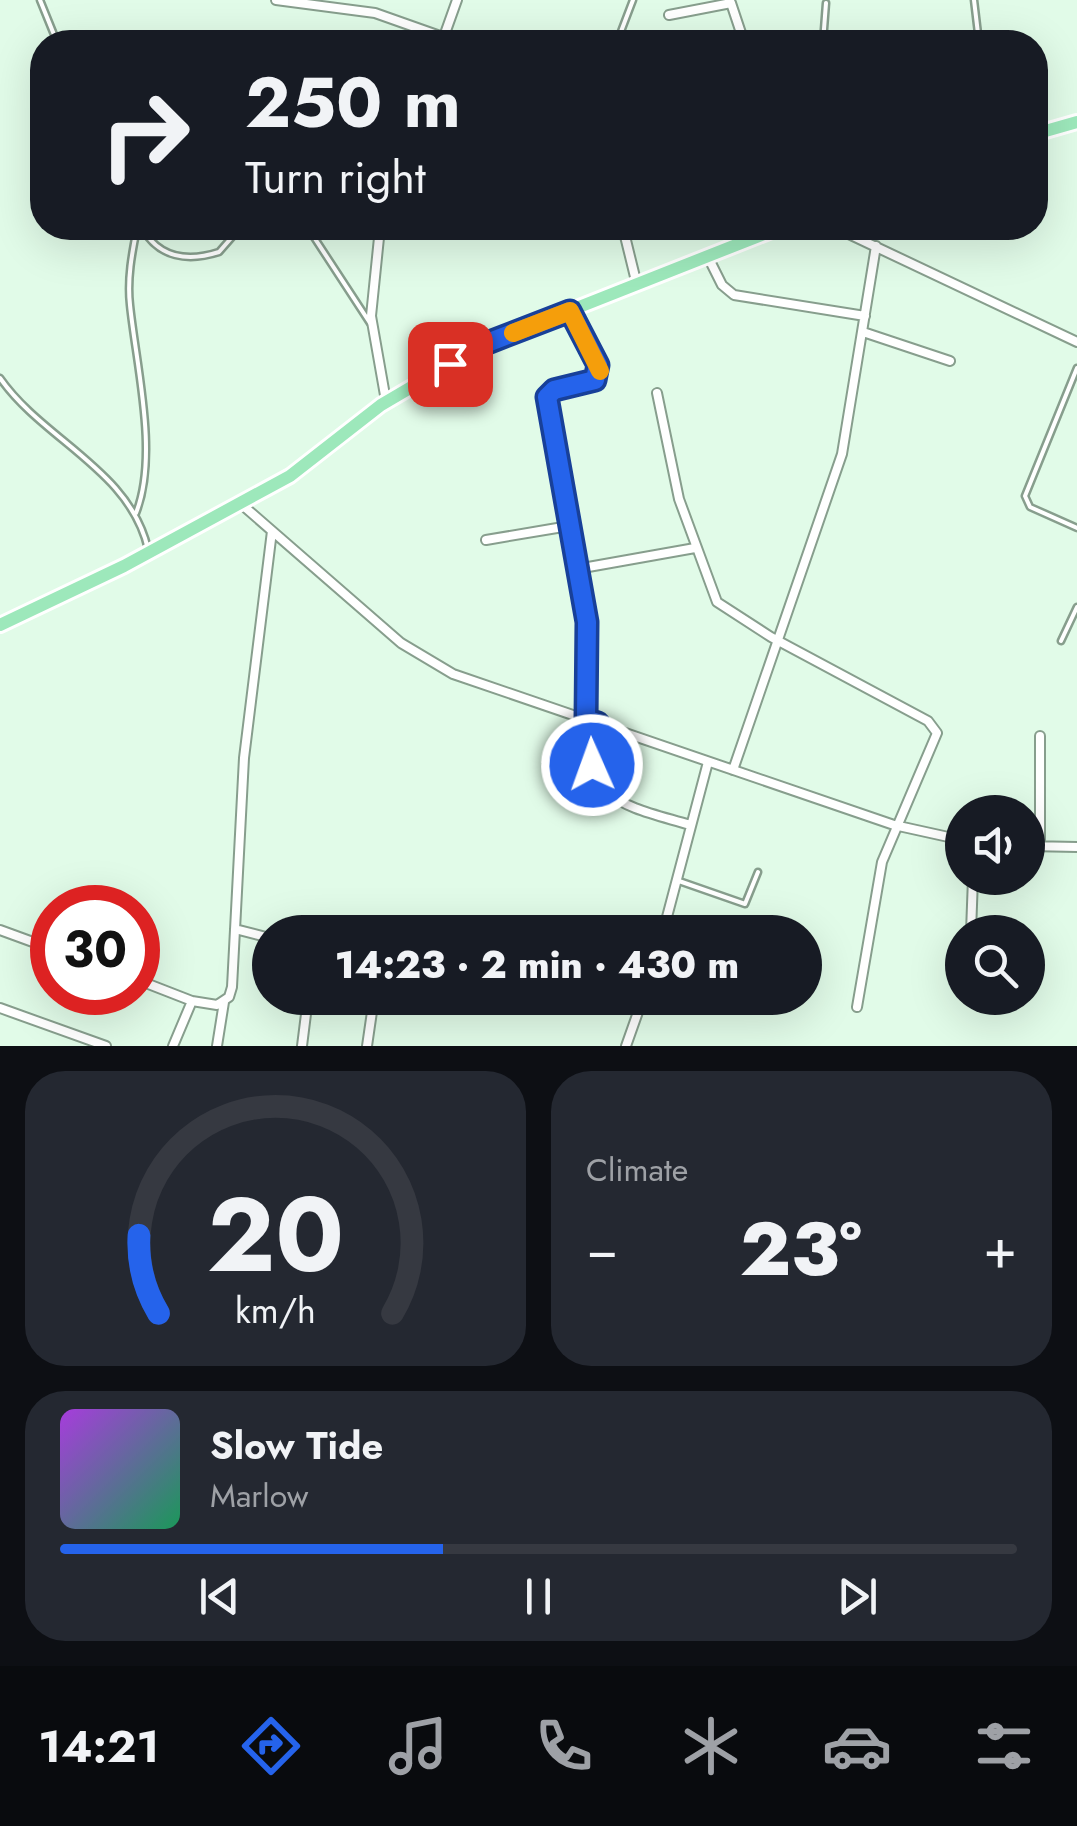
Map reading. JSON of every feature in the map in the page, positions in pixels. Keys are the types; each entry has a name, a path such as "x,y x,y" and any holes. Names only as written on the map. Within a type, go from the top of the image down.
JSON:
{"main road":[{"path":"1048,128 1077,122"},
{"path":"0,625 149,552 290,476 386,402 482,345 637,286 734,240"}],"street":[{"path":"276,0 363,10 416,30"},
{"path":"363,10 367,0"},
{"path":"447,30 458,0"},
{"path":"669,15 731,2 740,30"},
{"path":"379,240 371,303 386,402"},
{"path":"626,240 637,286"},
{"path":"863,240 1077,342"},
{"path":"732,770 781,641 842,454 876,246"},
{"path":"707,254 722,285 734,294 865,316"},
{"path":"570,311 600,374 595,380 554,390 547,397 590,655 586,719"},
{"path":"863,332 950,361"},
{"path":"657,393 667,456 718,602 935,726 936,738 898,826 872,900 856,1008"},
{"path":"240,503 429,662 481,686 898,826 945,836"},
{"path":"486,540 569,526"},
{"path":"217,1046 224,1002 232,987 246,738 272,531"},
{"path":"577,569 696,548"},
{"path":"598,723 592,765 606,792 628,806 690,825"},
{"path":"1040,736 1040,795"},
{"path":"667,915 708,762"},
{"path":"1045,846 1077,846"},
{"path":"0,930 30,941"},
{"path":"235,930 252,934"},
{"path":"160,989 209,1006 224,1002"},
{"path":"173,1046 192,1001"},
{"path":"0,1008 106,1046"},
{"path":"302,1046 306,1015"},
{"path":"367,1046 372,1015"},
{"path":"626,1046 636,1015"}],"lane":[{"path":"40,0 53,30"},
{"path":"622,30 633,0"},
{"path":"974,0 978,30"},
{"path":"823,30 826,4"},
{"path":"136,513 144,415 129,283 137,240"},
{"path":"150,240 160,250 182,257 220,252 230,240"},
{"path":"316,240 373,327"},
{"path":"1077,368 1025,496 1030,507 1077,528"},
{"path":"0,378 23,405 104,476 136,513 149,552"},
{"path":"1061,641 1077,607"},
{"path":"675,879 742,904 758,872"}],"slow traffic":[{"path":"513,333 570,311 600,371"}],"route":[{"path":"450,364 482,345 570,311 598,365 600,374 595,380 554,390 547,397 587,622 590,655 586,719 598,723 592,765"}]}
